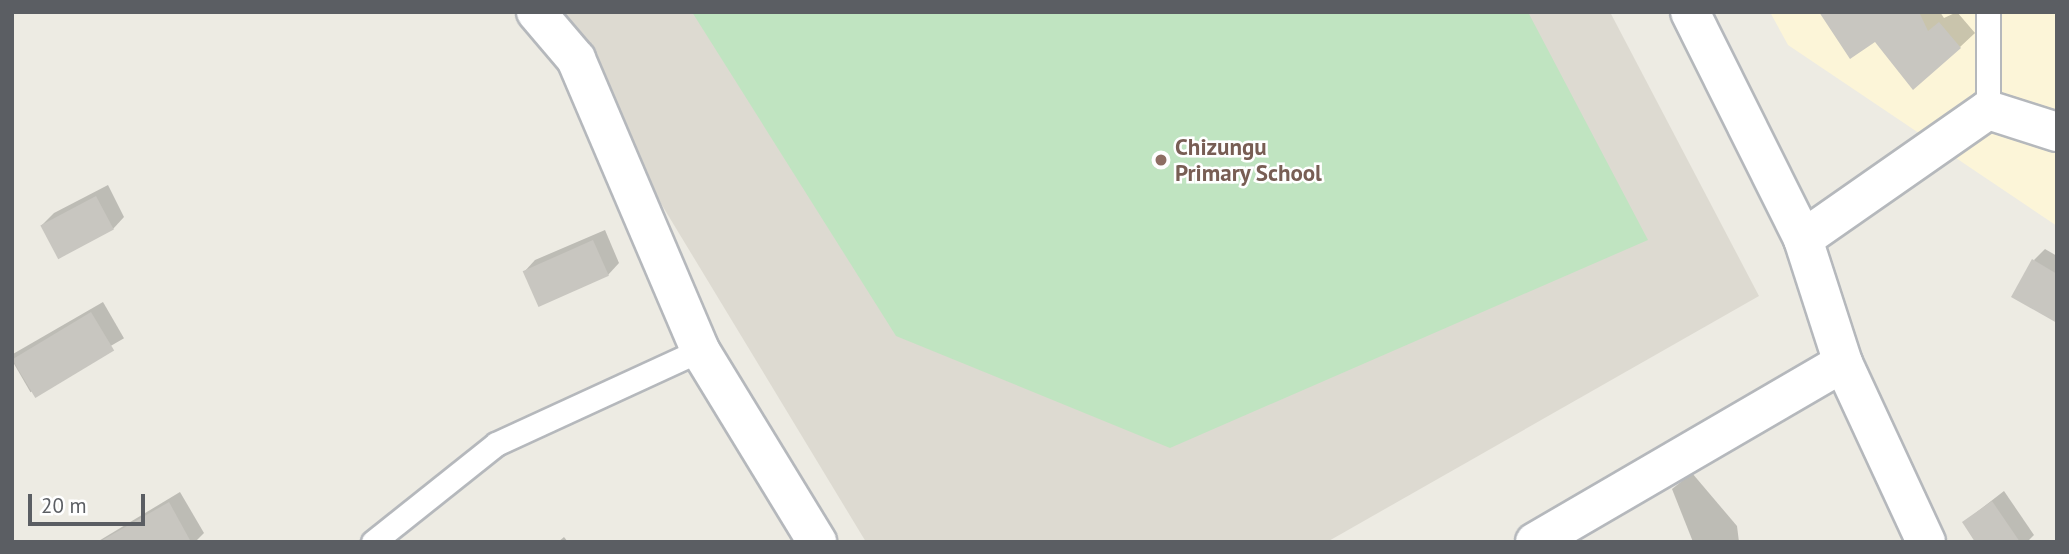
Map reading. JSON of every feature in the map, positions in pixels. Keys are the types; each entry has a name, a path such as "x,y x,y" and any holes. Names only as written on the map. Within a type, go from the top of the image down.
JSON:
{"street":[{"path":"536,12 576,59 701,350 817,542"},
{"path":"1690,12 1803,239 1843,363 1926,542"},
{"path":"1803,239 1988,110 2057,132"},
{"path":"1535,542 1843,363"}],"lane":[{"path":"1988,12 1988,110"},
{"path":"373,542 496,444 701,350"}],"shaded area":[{"name":"Chizungu Primary School","path":"545,12 1610,12 1759,296 1327,542 866,542"},
{"path":"1770,12 2057,12 2057,226 1788,45"}],"green space":[{"path":"692,12 1528,12 1648,240 1170,448 896,336"}],"building":[{"path":"1819,12 1919,12 1928,31 1939,22 1961,48 1913,90 1875,42 1850,59"},
{"path":"96,196 114,230 58,259 40,226"},
{"path":"593,240 609,276 539,307 523,271"},
{"path":"2032,259 2057,274 2057,323 2011,297"},
{"path":"91,312 114,351 35,398 12,359"},
{"path":"1992,501 2020,542 1975,542 1962,522"},
{"path":"169,502 191,542 99,542"}],"place":[{"name":"Chizungu Primary School","path":"1161,160"}]}
